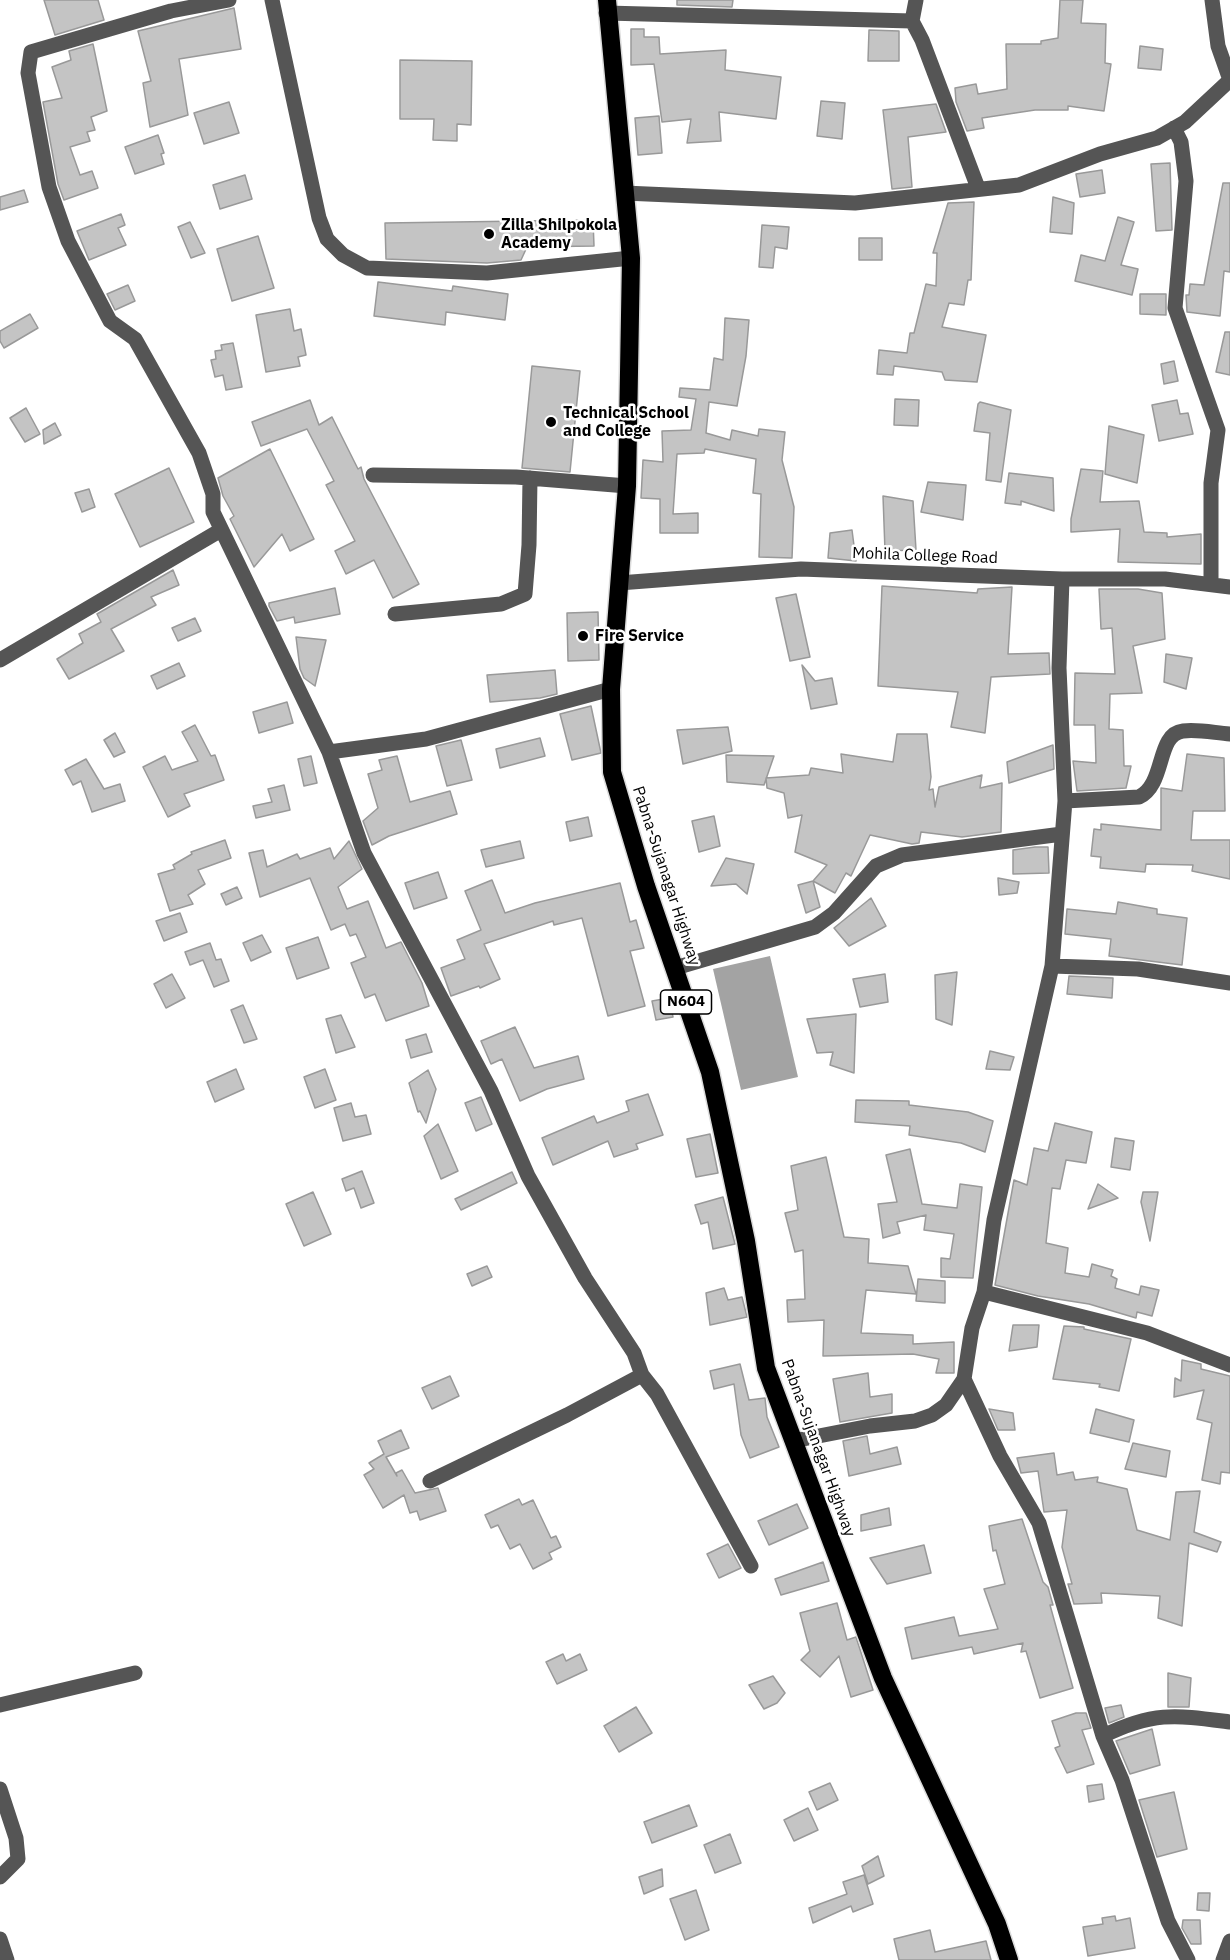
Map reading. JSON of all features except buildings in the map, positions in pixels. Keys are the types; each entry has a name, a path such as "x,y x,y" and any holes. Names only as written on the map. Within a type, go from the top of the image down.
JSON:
{"highway":[{"name":"Pabna-Sujanagar Highway","path":"607,6 631,258 627,486 611,689 612,772 646,886 712,1084 746,1241 766,1368 883,1678 997,1924 1009,1960"}],"street":[{"path":"229,0 170,5 31,52 28,73 49,187 68,241 110,321 135,339 199,453 213,494 213,512 329,752 364,853 491,1091 528,1176 585,1278 634,1353 642,1375 657,1394 751,1566"},
{"path":"272,0 319,218 327,239 343,255 367,268 487,273 631,258"},
{"path":"916,0 912,21 922,40 978,188"},
{"path":"624,193 855,203 1019,185 1100,154 1157,138 1185,122 1230,80 1218,46 1212,0"},
{"path":"607,6 912,21"},
{"path":"1174,128 1181,142 1186,182 1182,248 1175,285 1175,308 1218,430 1211,483 1211,584"},
{"path":"373,475 530,478 627,486"},
{"path":"395,614 501,604 525,594 529,545 530,478"},
{"path":"0,660 222,530"},
{"name":"Mohila College Road","path":"619,584 801,569 1062,579 1166,579 1230,587"},
{"path":"793,1441 870,1426 915,1421 932,1415 946,1405 964,1379 972,1328 984,1292 994,1220 1052,966 1065,801 1059,668 1062,579"},
{"path":"329,752 426,739 611,689"},
{"path":"1065,801 1139,797 1149,792 1156,778 1166,743 1172,735 1182,731 1230,734"},
{"path":"675,968 815,927 834,913 876,866 902,855 1062,834"},
{"path":"1052,966 1138,969 1230,983"},
{"path":"984,1292 1147,1332 1230,1365"},
{"path":"430,1480 634,1382 642,1375"},
{"path":"964,1379 1000,1456 1039,1523 1103,1736 1122,1780 1168,1921 1188,1960"},
{"path":"0,1705 135,1673"},
{"path":"1103,1736 1142,1719 1155,1716 1230,1722"},
{"path":"0,1789 16,1838 18,1859 0,1878"},
{"path":"0,1940 7,1960"},
{"path":"1223,1960 1230,1941"}],"shaded area":[{"path":"770,956 798,1077 741,1090 713,969"}],"place":[{"name":"Zilla Shilpokola Academy","path":"489,234"},
{"name":"Technical School and College","path":"551,422"},
{"name":"Fire Service","path":"583,636"}]}
